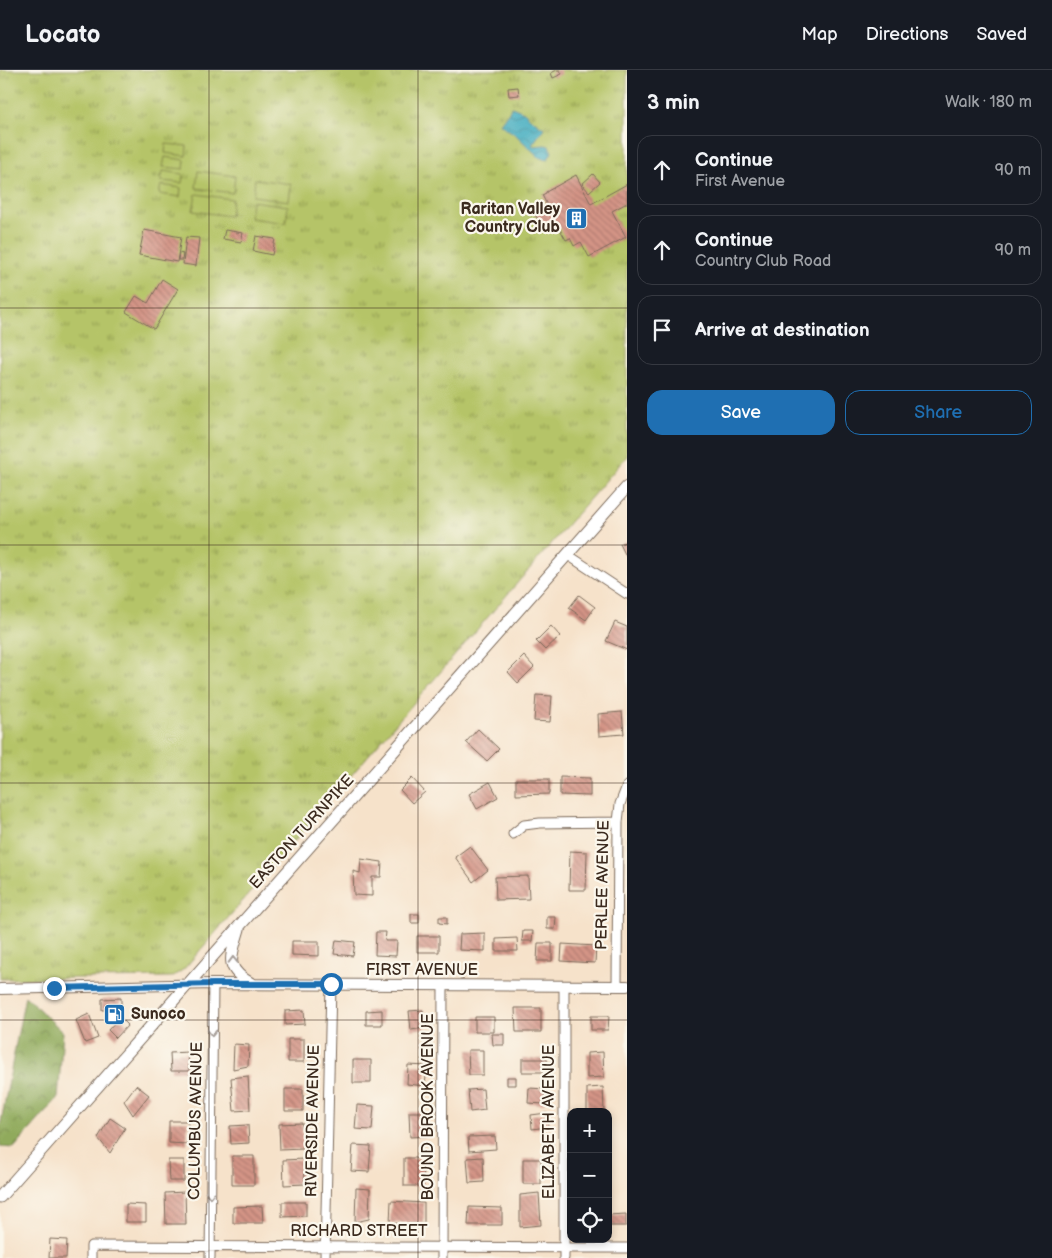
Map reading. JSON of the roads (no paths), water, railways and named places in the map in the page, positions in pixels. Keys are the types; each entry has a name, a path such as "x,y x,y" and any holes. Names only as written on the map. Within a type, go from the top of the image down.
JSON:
{"main road":[{"name":"EASTON TURNPIKE","path":"0,1197 627,487"},
{"path":"239,926 231,959 232,967 240,977 252,984"}],"street":[{"path":"568,555 627,594"},
{"name":"PERLEE AVENUE","path":"622,986 618,822 620,804 627,786"},
{"path":"513,834 524,825 540,823 618,822"},
{"name":"FIRST AVENUE","path":"0,988 213,984 622,986"},
{"name":"COLUMBUS AVENUE","path":"210,1258 213,984"},
{"name":"RIVERSIDE AVENUE","path":"325,1258 331,984"},
{"name":"BOUND BROOK AVENUE","path":"442,1258 444,985"},
{"name":"ELIZABETH AVENUE","path":"564,986 564,1258"},
{"name":"RICHARD STREET","path":"91,1258 90,1246 627,1248"}],"water":[{"path":"512,107 524,112 544,128 532,145 549,146 552,152 548,159 540,158 516,135 500,124"}],"place":[{"name":"Raritan Valley Country Club","path":"576,218"},
{"name":"Sunoco","path":"115,1014"}]}
